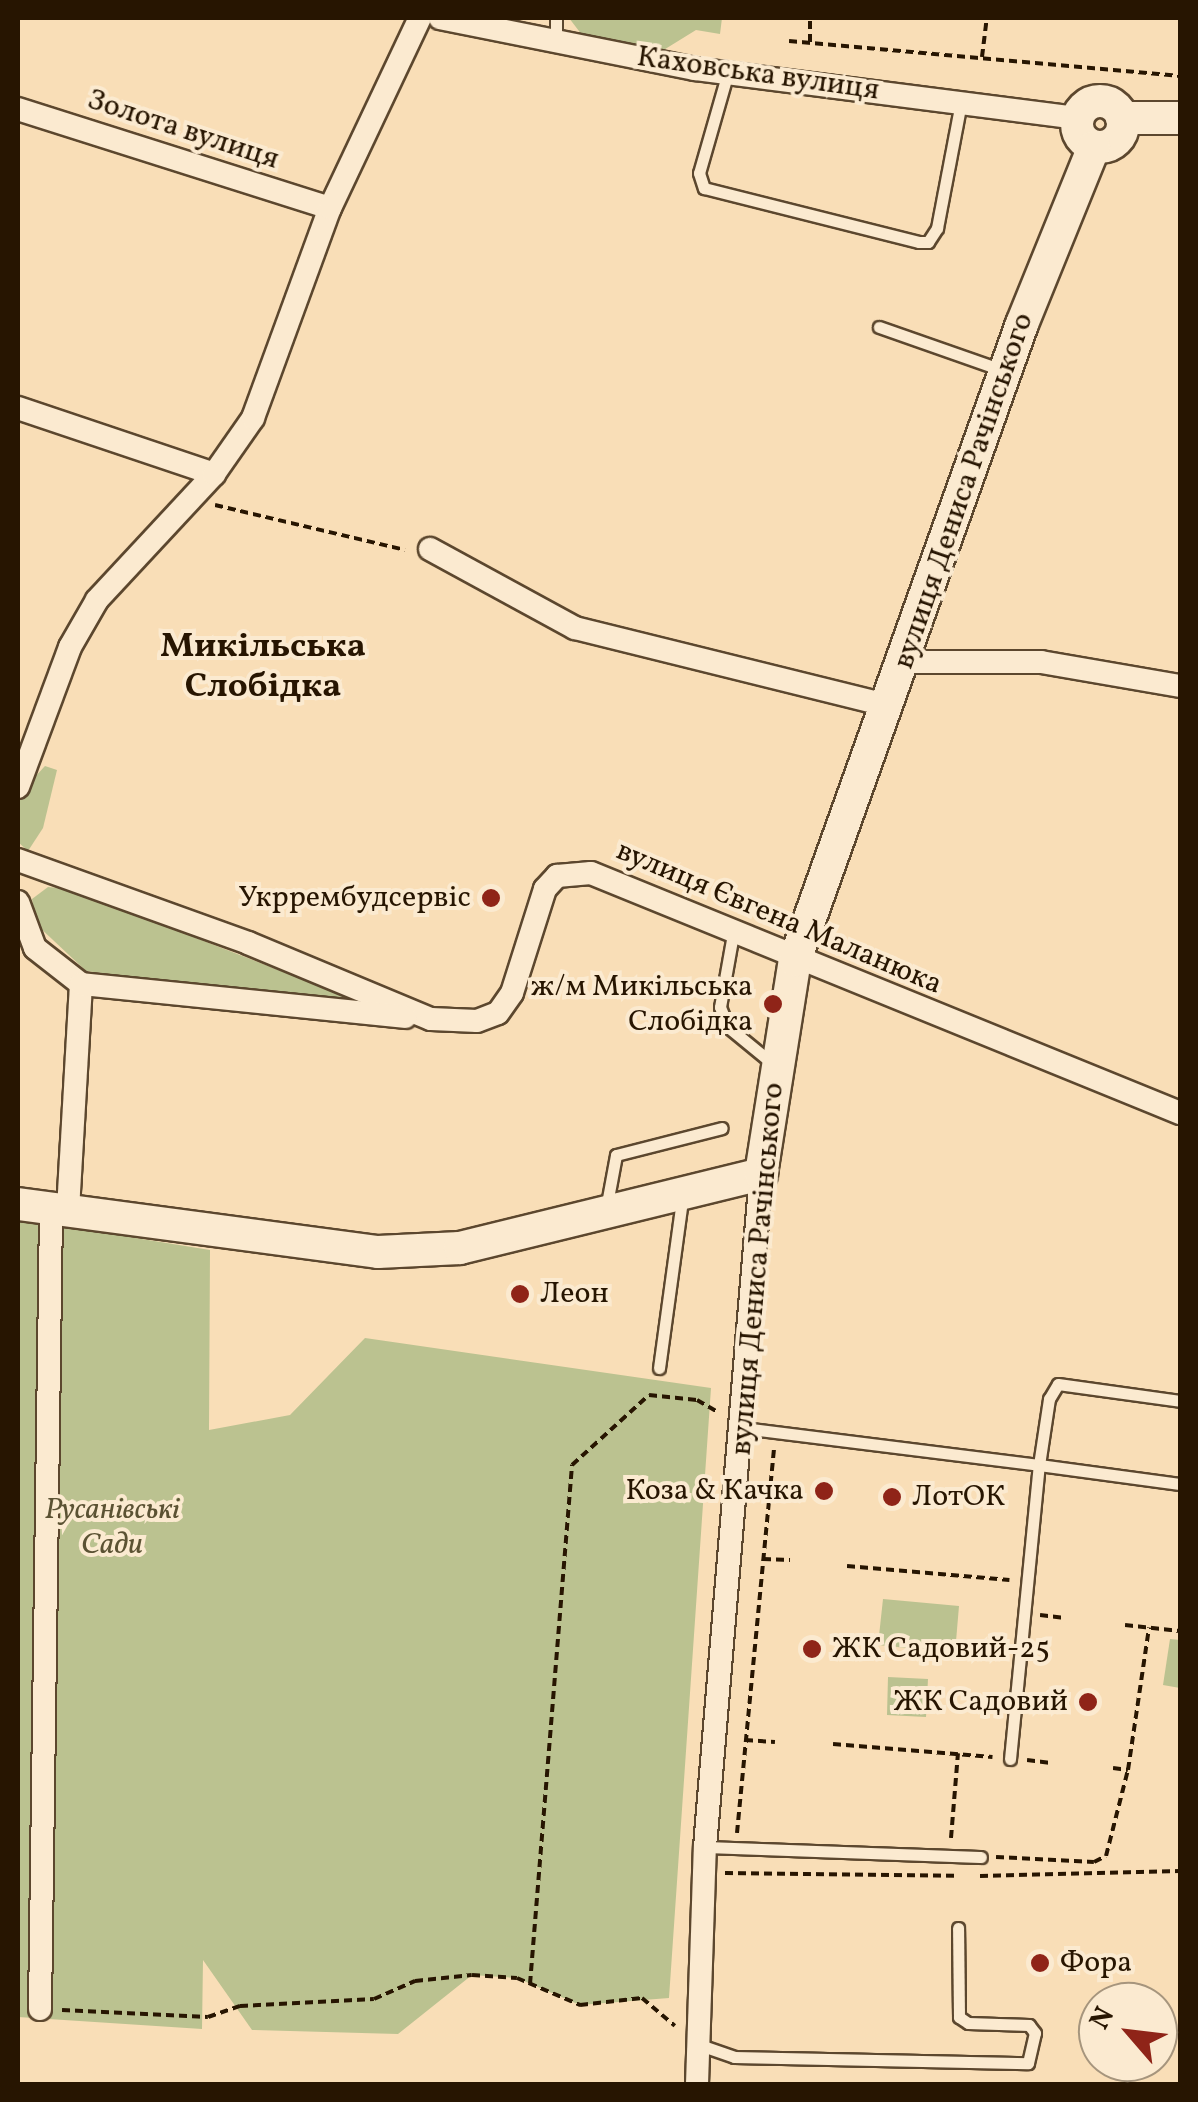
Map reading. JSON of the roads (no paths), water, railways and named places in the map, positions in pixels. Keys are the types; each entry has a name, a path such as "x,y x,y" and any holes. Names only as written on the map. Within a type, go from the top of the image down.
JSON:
{"main road":[{"path":"1122,118 1116,141 1094,147 1080,136 1077,118 1100,101 1122,118 1180,118"},
{"name":"вулиця Дениса Рачінського","path":"761,1174 795,960 890,706 1006,371 1094,147"},
{"path":"18,1204 378,1252 460,1248 761,1174"}],"street":[{"path":"18,787 70,647 90,613 214,474 254,418 330,208 420,18"},
{"name":"Каховська вулиця","path":"440,18 556,45 1077,118"},
{"name":"Золота вулиця","path":"18,110 330,208"},
{"path":"18,408 214,474"},
{"path":"430,549 575,628 890,706"},
{"path":"905,662 1042,662 1180,686"},
{"name":"вулиця Євгена Маланюка","path":"18,860 248,943 431,1019"},
{"name":"вулиця Євгена Маланюка","path":"80,984 431,1019 477,1020 498,1013 512,993 544,890 556,876 591,873 795,960 1180,1113"},
{"path":"18,902 35,948 80,984 60,1209 40,2008"},
{"name":"вулиця Дениса Рачінського","path":"697,2084 705,1847 744,1428 761,1174"}],"lane":[{"path":"556,18 556,45"},
{"path":"728,72 699,173 704,188 919,242 928,242 937,228 962,102"},
{"path":"879,327 1006,371"},
{"path":"734,934 720,1007 740,1039 778,1067"},
{"path":"606,1215 616,1155 722,1128"},
{"path":"659,1368 683,1196"},
{"path":"1010,1759 1039,1465 1050,1399 1058,1384 1180,1401"},
{"path":"744,1428 1180,1484"},
{"path":"705,1847 981,1856"},
{"path":"697,2044 734,2057 1028,2064 1036,2043 1028,2024 968,2024 960,2017 958,1928"}],"place":[{"name":"Укррембудсервіс","path":"491,898"},
{"name":"ж/м Микільська Слобідка","path":"773,1004"},
{"name":"Леон","path":"520,1294"},
{"name":"Коза & Качка","path":"824,1491"},
{"name":"ЛотОК","path":"892,1497"},
{"name":"ЖК Садовий-25","path":"812,1649"},
{"name":"ЖК Садовий","path":"1088,1702"},
{"name":"Фора","path":"1040,1963"}],"district":[{"name":"Микільська Слобідка","path":"263,667"}],"park label":[{"name":"Русанівські Сади","path":"112,1527"}]}
